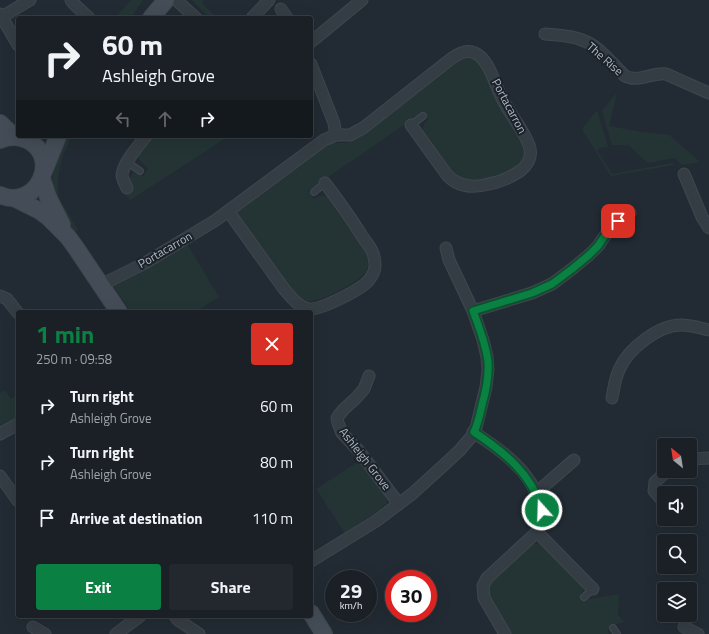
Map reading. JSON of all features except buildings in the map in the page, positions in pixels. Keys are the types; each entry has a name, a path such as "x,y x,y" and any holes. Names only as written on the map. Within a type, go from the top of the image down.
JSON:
{"street":[{"path":"16,41 1,16 30,0"},
{"path":"71,0 87,16"},
{"path":"153,16 166,0"},
{"path":"176,0 194,16"},
{"path":"254,16 269,0"},
{"path":"313,40 362,0"},
{"name":"The Rise","path":"545,34 568,36 583,40 596,48 629,78 638,78 662,73 709,93"},
{"name":"Portacarron","path":"101,285 145,263 188,238 228,212 324,140 336,135 350,135 363,128 456,55 465,52 473,52 479,55 486,63 503,101 526,137 531,152 530,158 524,168 518,173 504,179 480,186 463,185 452,180 447,175 411,125"},
{"path":"313,69 334,123 336,135"},
{"path":"0,123 16,138 29,141 40,151 44,166 43,175 52,207 68,237 118,310"},
{"path":"6,198 25,196 32,192 39,184 57,138"},
{"path":"127,188 122,175 127,162 144,138"},
{"path":"684,174 702,217 709,228"},
{"path":"228,212 294,300 302,307 311,309 325,306 369,281 374,272 375,266 372,251 368,244 325,183"},
{"path":"6,198 40,211 68,237"},
{"path":"473,311 532,293 552,284 589,255 598,246 614,224 630,213"},
{"path":"313,560 355,534 420,488 468,441 474,432 485,395 488,363 485,347 473,311 449,260 446,248"},
{"path":"0,296 6,299 16,310"},
{"path":"612,398 617,374 623,361 633,350 650,336 667,327 680,325 688,325 709,330"},
{"name":"Ashleigh Grove","path":"369,376 364,389 339,415 338,423 342,433 359,451 399,504"},
{"path":"0,434 16,425"},
{"path":"474,432 494,446 515,464 528,479 540,501 543,514 542,523 537,532 487,578 483,586 484,598 505,634"},
{"path":"697,459 709,458"},
{"path":"536,493 574,460"},
{"path":"0,476 16,498"},
{"path":"657,494 654,491 656,482 660,478"},
{"path":"537,532 593,589"},
{"path":"313,616 324,634"},
{"path":"116,634 137,618"},
{"path":"176,618 199,634"},
{"path":"33,627 45,634"},
{"path":"684,627 698,634"}],"lane":[{"name":"Portacarron","path":"411,125 423,116"},
{"path":"127,162 140,171"},
{"path":"314,192 325,183"},
{"path":"584,597 593,589"},
{"path":"613,628 617,634"}],"shaded area":[{"path":"131,0 143,0 132,16 117,16"},
{"path":"192,0 203,0 202,3 215,16 207,16"},
{"path":"469,58 476,60 482,66 521,138 526,154 522,162 515,169 501,176 482,182 468,182 454,177 422,132 424,124 428,119 424,111 308,191 314,199 320,196 325,196 332,200 367,253 368,264 366,271 362,276 339,291 313,301 301,300 293,294 236,213 331,143 346,143 361,137 460,60"},
{"path":"617,93 609,126 669,135 700,162 682,165 675,158 648,163 628,145 612,145 602,111"},
{"path":"597,110 608,147 597,150 612,174 672,163 674,165 611,176 582,129"},
{"path":"64,138 68,138 70,140 63,156 58,180 60,206 51,186 55,164"},
{"path":"151,138 226,138 130,200 126,195 133,190 128,180 134,172 143,177 148,169 139,159 138,154"},
{"path":"63,205 78,230 74,232 61,210"},
{"path":"187,244 219,297 198,310 130,310 113,285"},
{"path":"5,390 11,399 16,395 16,421 0,430 0,393"},
{"path":"361,460 385,495 387,503 345,533 316,489"},
{"path":"531,543 542,544 550,550 556,559 583,585 583,590 580,595 584,600 619,594 618,614 624,622 610,626 608,629 609,634 510,634 489,597 489,586 490,583"}],"route":[{"path":"542,510 540,501 533,486 515,464 490,442 474,432 485,395 488,378 488,363 485,347 473,311 532,293 552,284 589,255 618,221"}]}
